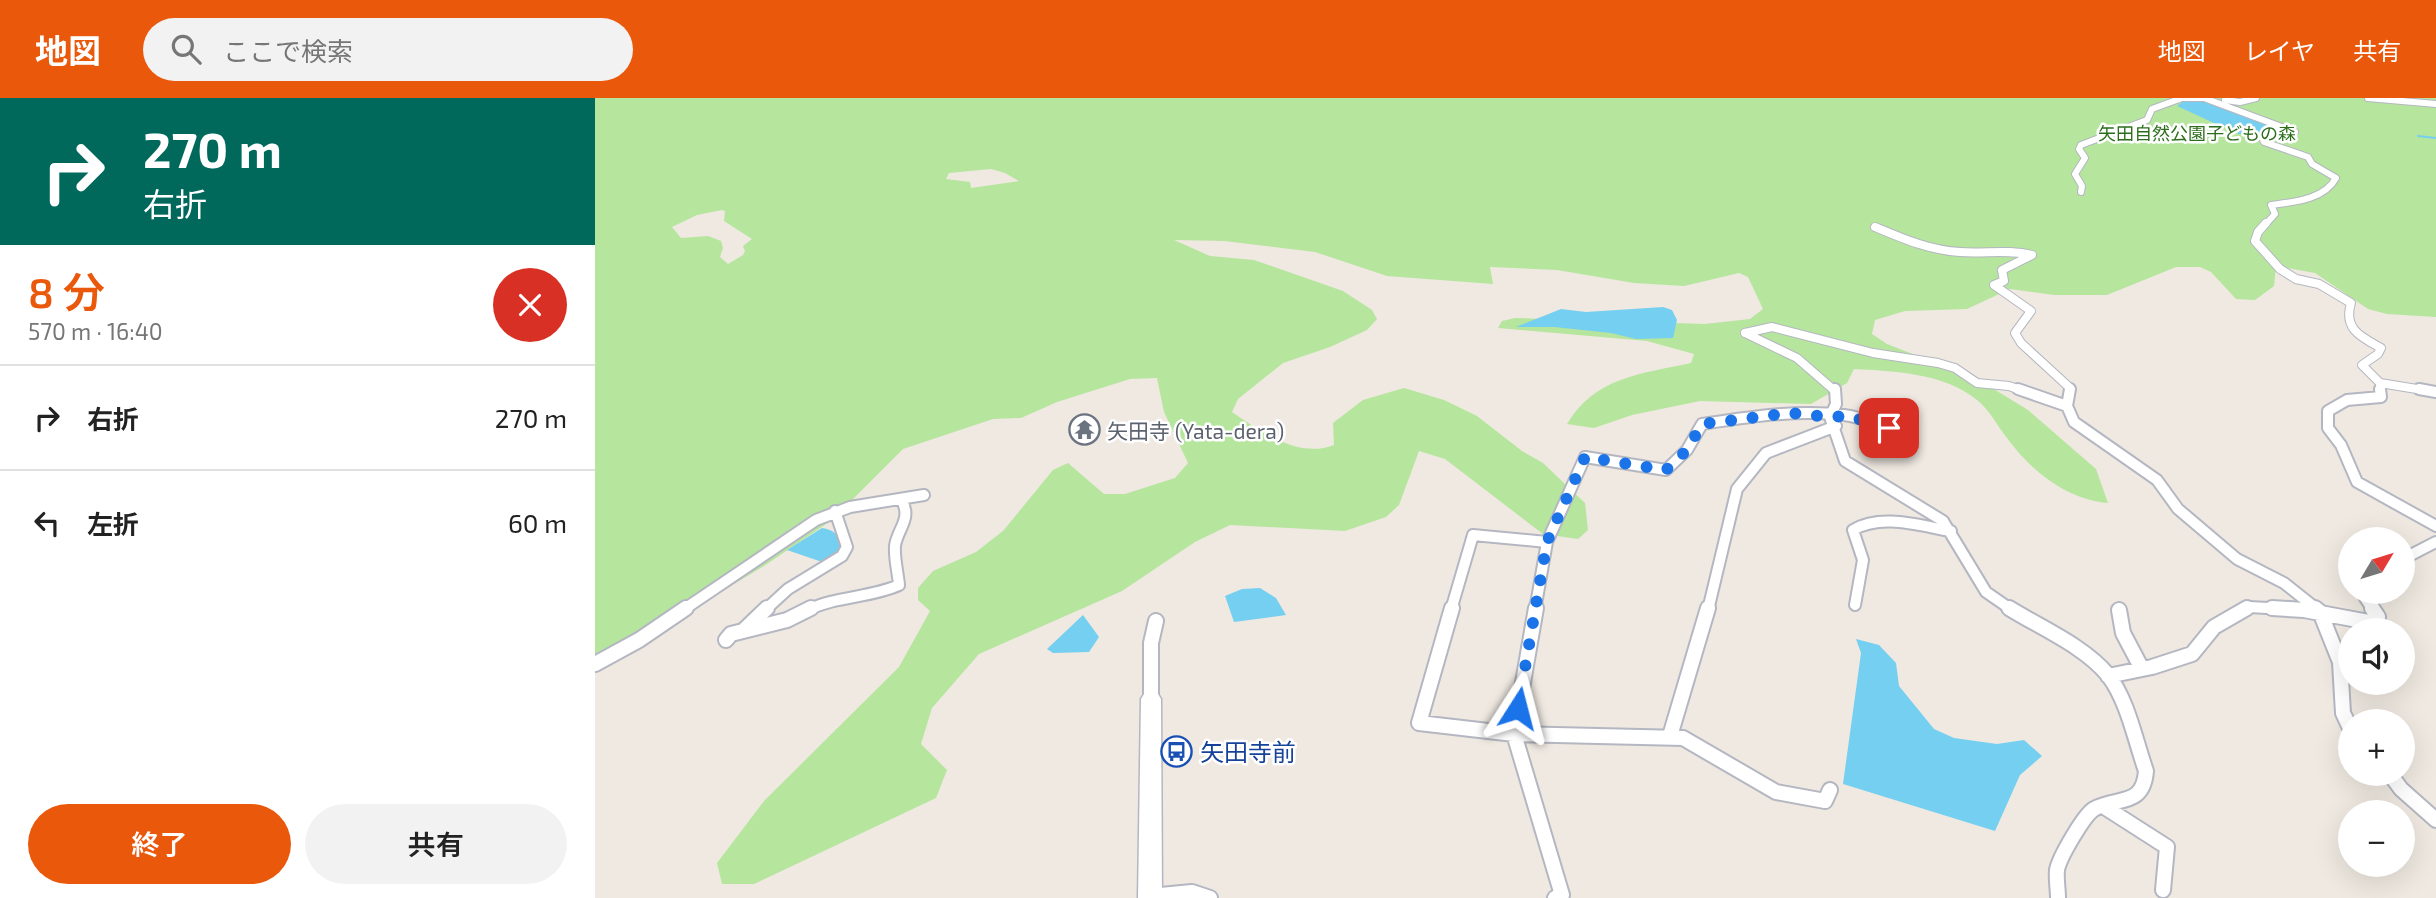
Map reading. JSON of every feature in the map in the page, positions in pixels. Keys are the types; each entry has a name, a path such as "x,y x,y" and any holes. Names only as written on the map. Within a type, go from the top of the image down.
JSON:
{"main road":[{"path":"1150,897 1151,699"}],"street":[{"path":"2081,192 2083,186 2075,174 2085,158 2079,149 2081,145 2138,125 2147,120 2152,109 2173,100 2204,98 2295,132 2262,138 2264,142 2308,157 2312,164 2333,174 2336,182 2302,201 2271,205 2275,214 2258,232 2255,242 2280,270 2296,279 2319,285 2351,303 2347,314 2349,325 2356,334 2381,348 2378,354 2362,365 2380,383 2436,392"},
{"path":"2214,98 2240,102 2256,98"},
{"path":"2368,98 2436,104"},
{"path":"1875,228 1927,248 1973,252 2017,251 2032,255 2002,270 2004,281 1994,285 2001,294 2017,298 2031,311 2015,333 2021,343 2070,388 2067,406 2074,422 2157,480 2178,509 2227,552 2284,583 2320,612 2340,662 2343,709"},
{"path":"2058,898 2057,869 2085,816 2095,808 2120,804 2139,793 2145,784 2146,771 2119,693 2108,676 2078,650 1994,599 1980,582 1951,531 1937,516 1845,460 1836,444 1833,422 1835,389 1806,364 1745,333 1772,327 1873,354 1938,363 1955,368 1977,383 2009,386 2067,406"},
{"path":"2380,383 2381,397 2347,400 2329,410 2328,428 2341,445 2357,482 2436,526"},
{"path":"1561,897 1514,734 1547,542 1585,457 1666,470 1687,450 1702,424 1763,414 1791,413 1833,422"},
{"path":"1670,736 1716,585 1737,489 1766,453 1849,416 1911,438"},
{"path":"595,664 639,640 806,527 835,511 924,495"},
{"path":"726,640 731,634 787,620 818,605 879,594 899,585 895,544 903,529 906,507 901,499"},
{"path":"743,631 788,589 842,556 847,547 835,511"},
{"path":"1855,605 1855,592 1863,560 1854,538 1853,530 1858,526 1888,523 1951,531"},
{"path":"1547,542 1473,535 1419,723 1514,734 1670,736 1682,738 1776,792 1825,801 1830,790"},
{"path":"2415,553 2436,542"},
{"path":"2108,676 2192,654 2214,627 2249,607 2320,612 2374,623 2378,617 2369,604"},
{"path":"2119,610 2122,633 2142,669"},
{"path":"1151,699 1151,643 1156,621"},
{"path":"2401,786 2436,820"},
{"path":"2103,806 2167,847 2163,890"},
{"path":"1150,897 1192,892 1210,898"}],"green space":[{"name":"矢田自然公園子どもの森","path":"595,98 2436,98 2436,317 2387,314 2368,309 2315,273 2276,266 2274,286 2255,300 2236,299 2211,272 2200,267 2176,267 2107,295 2054,295 2010,289 1967,309 1905,311 1875,320 1872,334 1887,344 1979,380 2028,410 2096,469 2108,503 2093,501 2064,490 2038,472 2016,450 1977,400 1949,384 1918,375 1854,369 1847,383 1811,404 1700,401 1632,415 1594,428 1567,424 1579,408 1606,387 1638,374 1691,363 1694,354 1647,341 1498,328 1502,321 1515,318 1705,324 1750,319 1763,309 1748,277 1739,273 1684,286 1634,283 1557,270 1490,267 1493,284 1387,276 1315,252 1224,241 1174,240 1210,256 1254,260 1343,291 1372,310 1377,319 1367,330 1330,347 1283,363 1238,399 1232,412 1268,435 1307,449 1334,445 1333,423 1363,400 1404,388 1444,400 1477,416 1522,451 1543,463 1585,503 1588,530 1578,539 1543,534 1445,459 1419,451 1399,505 1386,517 1345,531 1230,525 1195,542 1122,591 979,654 932,708 921,744 947,770 936,798 754,884 722,884 717,863 764,801 899,667 930,611 918,600 918,588 933,571 976,552 1003,531 1053,470 1068,463 1104,494 1125,494 1175,478 1188,463 1164,412 1157,378 1130,379 1057,402 1021,418 993,419 903,449 832,520 764,566 595,667","holes":["991,169 1019,181 971,188 970,182 946,179 949,173","725,211 724,221 752,239 743,246 743,255 728,264 720,257 723,248 721,241 708,236 681,238 672,227 697,215"]}],"water":[{"path":"2202,100 2280,131 2238,134 2236,129 2214,123 2177,106 2184,101"},
{"path":"1663,307 1672,310 1677,320 1673,338 1636,339 1611,333 1554,327 1516,327 1561,309 1586,312"},
{"path":"822,528 836,534 843,547 825,563 787,550"},
{"path":"1260,588 1276,598 1286,615 1234,622 1225,596 1242,589"},
{"path":"1083,615 1099,637 1089,652 1053,653 1047,649"},
{"path":"1856,639 1879,645 1896,663 1899,686 1934,729 1954,738 1997,744 2024,740 2042,756 2020,775 1995,831 1843,784 1861,653"}],"waterway":[{"path":"2418,136 2436,138"}],"place":[{"name":"矢田寺 (Yata-dera)","path":"1084,430"},
{"name":"矢田寺前","path":"1177,751"}],"route":[{"path":"1518,708 1547,542 1585,457 1666,470 1687,450 1702,424 1763,414 1791,413 1830,417 1843,415 1889,428"}]}
